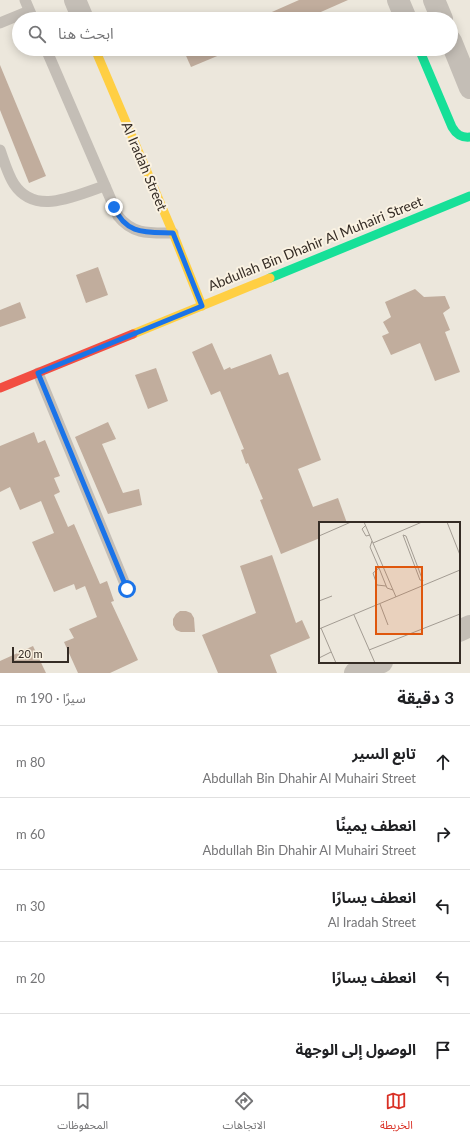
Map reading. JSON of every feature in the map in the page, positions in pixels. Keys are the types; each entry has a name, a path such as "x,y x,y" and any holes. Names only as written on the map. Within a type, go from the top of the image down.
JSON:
{"street":[{"path":"75,0 80,12"},
{"path":"398,0 403,12"},
{"path":"434,0 439,12"},
{"name":"Al Iradah Street","path":"98,56 173,233 202,306"},
{"path":"422,56 452,127 461,137 470,137"},
{"path":"457,56 470,88"},
{"name":"Abdullah Bin Dhahir Al Muhairi Street","path":"0,388 470,196"},
{"path":"460,631 470,626"},
{"path":"355,673 380,663"}],"lane":[{"path":"25,0 30,12"},
{"path":"0,23 12,20"},
{"path":"49,56 118,216 123,223 130,228 139,231 173,233"},
{"path":"0,150 13,183 21,194 33,200 46,203 105,186"},
{"path":"38,373 127,589"}],"building":[{"path":"299,0 348,0 321,12 272,12"},
{"path":"186,56 217,56 191,67"},
{"path":"0,65 46,176 29,183 0,110"},
{"path":"98,267 108,295 86,303 76,275"},
{"path":"415,289 424,297 445,296 450,308 443,313 450,330 445,332 460,372 435,381 420,343 391,355 382,336 389,333 383,322 391,317 385,302"},
{"path":"20,302 26,318 0,327 0,310"},
{"path":"212,343 224,370 230,367 231,369 271,354 279,375 288,372 321,460 298,469 313,507 338,498 347,522 319,522 319,538 281,554 260,500 263,499 248,463 246,464 241,450 244,449 220,391 211,395 192,352"},
{"path":"156,368 168,401 148,409 135,375"},
{"path":"108,422 116,439 102,444 123,493 139,489 142,505 108,514 75,437"},
{"path":"34,432 38,443 45,440 60,476 54,478 60,492 54,495 68,527 74,524 100,584 107,581 114,601 111,602 138,660 110,673 78,673 64,642 74,638 69,629 97,617 85,586 76,590 74,584 54,592 32,542 54,533 41,501 20,510 10,487 0,492 0,446"},
{"path":"272,555 296,623 302,620 310,638 270,655 277,673 218,673 202,635 256,613 240,566"},
{"path":"180,611 191,613 194,618 195,632 181,632 176,630 173,625 173,619"},
{"path":"33,646 46,673 0,673 0,661"}],"traffic: fast":[{"path":"422,56 452,127 459,135 470,137"},
{"path":"270,278 470,196"}],"traffic: slow":[{"path":"98,56 173,233 202,306"},
{"path":"133,334 270,278"}],"traffic: jam":[{"path":"0,388 133,334"}],"route":[{"path":"114,207 123,223 130,228 139,231 173,233 202,306 38,373 127,589"}]}
